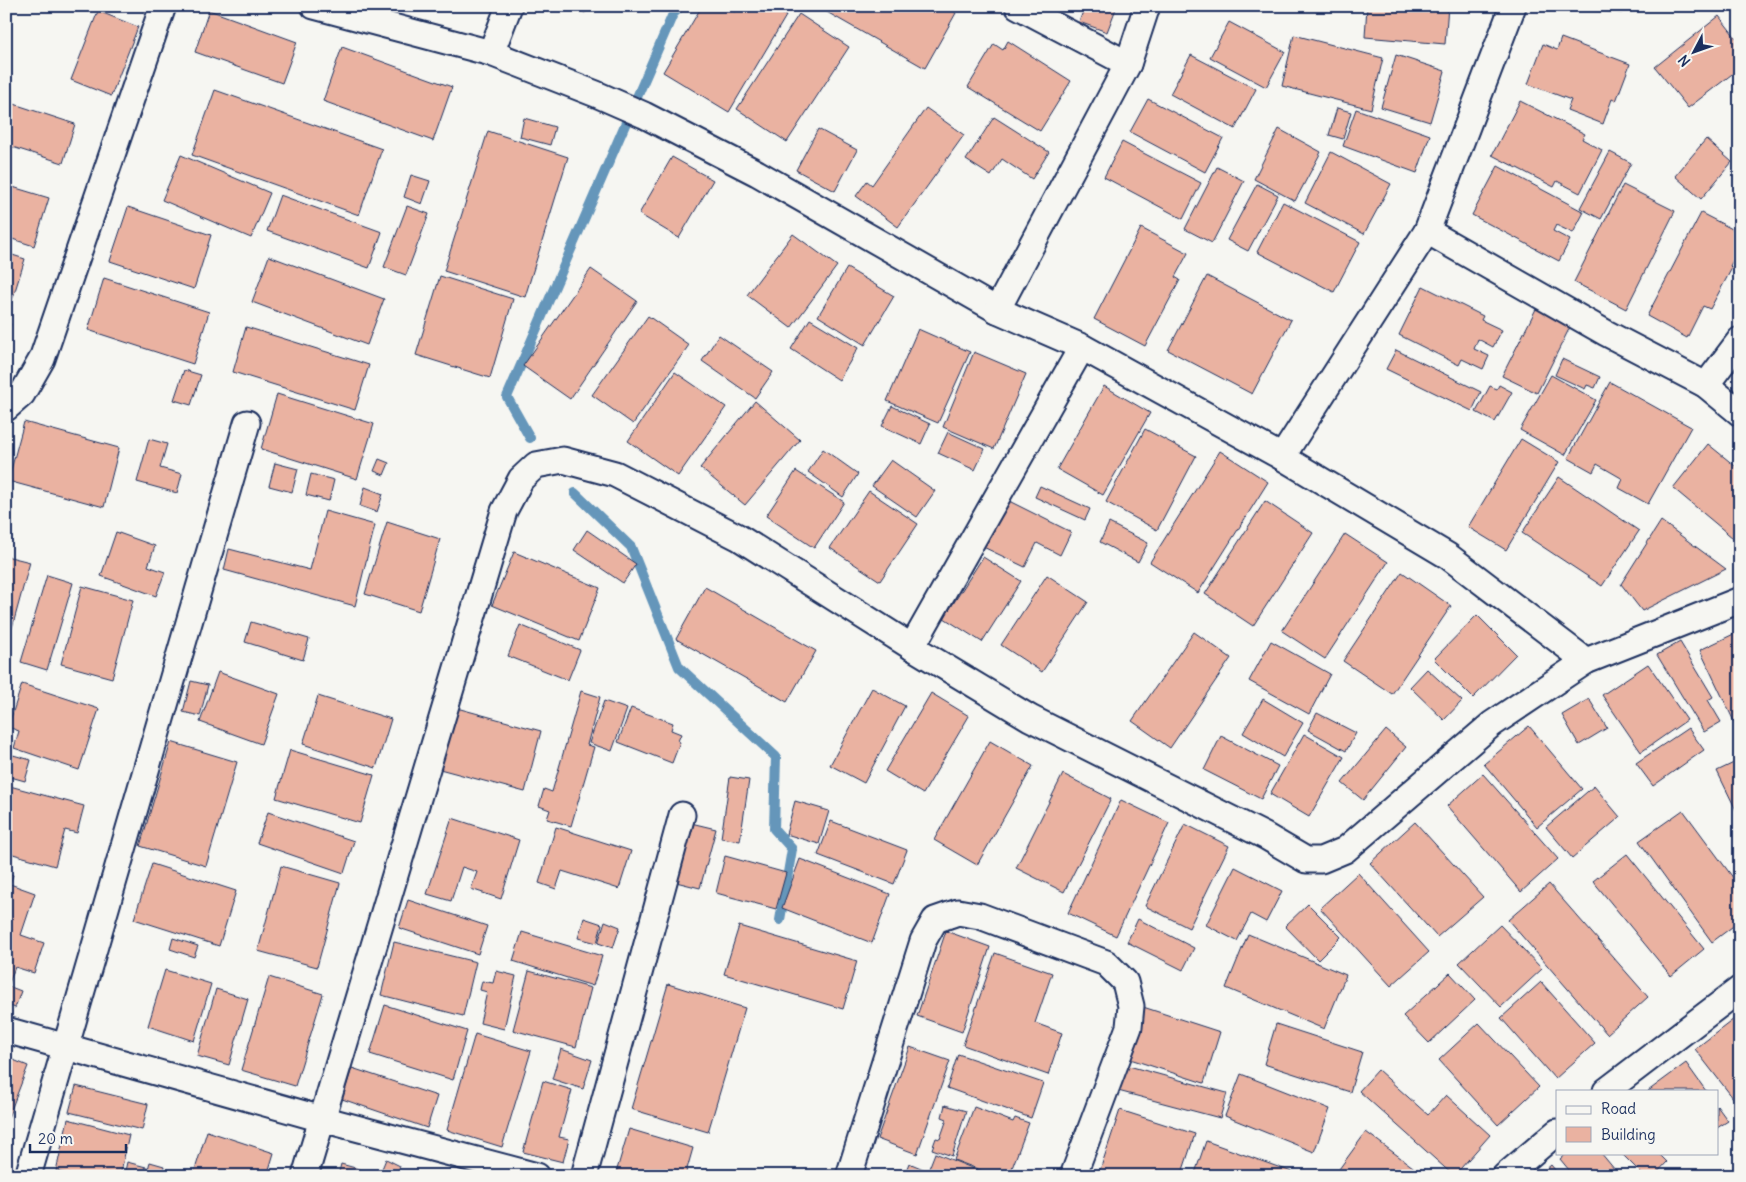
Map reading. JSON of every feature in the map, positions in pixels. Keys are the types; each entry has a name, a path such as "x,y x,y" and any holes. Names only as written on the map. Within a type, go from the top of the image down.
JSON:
{"street":[{"path":"6,408 22,394 42,359 163,6"},
{"path":"314,6 491,53 644,115 757,172 997,310 1082,347 1282,457 1448,556 1586,661"},
{"path":"491,53 509,6"},
{"path":"1018,6 1128,64"},
{"path":"997,310 1128,64 1148,6"},
{"path":"1282,457 1427,231 1513,6"},
{"path":"1427,231 1606,333 1706,385 1740,413"},
{"path":"1706,385 1740,340"},
{"path":"912,647 1082,347"},
{"path":"28,1176 247,423"},
{"path":"305,1176 504,511 521,479 536,465 564,460 615,474 738,537 912,647 1030,718 1265,836 1306,860 1321,860 1345,850 1492,724 1586,661 1740,600"},
{"path":"584,1176 682,815"},
{"path":"848,1176 923,941 935,920 958,912 980,916 1106,963 1125,982 1131,1006 1129,1027 1073,1176"},
{"path":"1607,1090 1740,989"},
{"path":"6,1030 64,1048 322,1119 537,1176"},
{"path":"1506,1176 1556,1133"}],"building":[{"path":"572,6 589,6 585,13"},
{"path":"702,6 725,6 735,12 739,6 770,6 786,16 729,112 663,72"},
{"path":"828,6 945,6 956,13 925,68 825,11"},
{"path":"1085,6 1117,6 1107,32 1079,22"},
{"path":"1367,6 1448,6 1445,44 1365,37"},
{"path":"1532,6 1623,6 1622,13"},
{"path":"209,10 297,42 282,83 195,52"},
{"path":"98,11 138,27 111,96 71,80"},
{"path":"799,14 849,47 787,142 737,109"},
{"path":"1719,16 1740,43 1740,68 1688,108 1655,67"},
{"path":"1229,22 1285,52 1266,87 1210,57"},
{"path":"1294,35 1383,58 1371,109 1282,86"},
{"path":"1561,38 1630,64 1616,101 1612,99 1603,124 1567,110 1571,100 1528,84 1543,44 1557,50"},
{"path":"1008,41 1071,81 1040,131 968,87 994,44 1003,50"},
{"path":"342,47 452,87 433,141 323,101"},
{"path":"1191,55 1256,89 1235,129 1170,94"},
{"path":"1396,55 1445,71 1430,122 1381,107"},
{"path":"215,90 382,149 359,215 192,155"},
{"path":"1148,99 1223,138 1205,172 1130,132"},
{"path":"1520,101 1585,134 1582,139 1602,150 1580,193 1557,181 1554,187 1492,155"},
{"path":"11,103 75,124 63,163 6,145 6,118"},
{"path":"926,108 964,135 898,227 856,196 867,181 872,185"},
{"path":"1337,108 1351,112 1343,139 1329,135"},
{"path":"1356,109 1430,135 1417,173 1343,146"},
{"path":"994,117 1049,152 1032,179 1002,159 991,176 966,160"},
{"path":"524,118 555,127 550,145 520,137"},
{"path":"818,129 857,150 835,191 796,170"},
{"path":"1279,129 1321,152 1295,201 1254,179"},
{"path":"488,131 568,157 525,297 444,271"},
{"path":"1706,139 1732,162 1701,199 1675,176"},
{"path":"1122,142 1201,183 1183,219 1104,177"},
{"path":"1331,152 1391,184 1364,234 1305,203"},
{"path":"1610,152 1631,163 1601,219 1580,208"},
{"path":"181,155 270,193 251,238 162,200"},
{"path":"672,157 713,180 679,238 639,214"},
{"path":"1498,166 1584,212 1573,233 1556,225 1553,231 1570,240 1559,261 1472,215"},
{"path":"1217,167 1244,181 1212,243 1185,229"},
{"path":"411,175 430,181 422,204 404,197"},
{"path":"1257,184 1278,195 1248,251 1227,240"},
{"path":"6,185 49,198 34,246 6,237"},
{"path":"1623,185 1675,211 1626,309 1574,282"},
{"path":"280,195 382,232 369,268 267,231"},
{"path":"1283,202 1360,242 1334,292 1257,252"},
{"path":"407,206 429,214 406,275 384,267"},
{"path":"128,207 211,235 194,289 110,261"},
{"path":"1701,213 1740,233 1740,247 1730,266 1732,268 1710,309 1703,306 1687,338 1647,316"},
{"path":"1141,228 1188,253 1175,277 1180,280 1145,346 1094,319"},
{"path":"793,234 837,266 791,328 747,295"},
{"path":"6,253 25,259 9,310 6,309"},
{"path":"269,256 384,299 367,345 252,302"},
{"path":"847,268 894,296 865,345 818,316"},
{"path":"591,269 637,301 570,399 523,366"},
{"path":"440,276 513,299 490,378 416,355"},
{"path":"1207,276 1291,320 1252,394 1168,350"},
{"path":"104,278 209,312 193,364 88,330"},
{"path":"1423,286 1483,316 1481,320 1502,330 1493,347 1478,339 1474,349 1489,356 1483,369 1462,359 1459,365 1399,335"},
{"path":"1537,307 1571,325 1537,393 1502,376"},
{"path":"648,316 689,345 633,424 592,395"},
{"path":"810,319 858,348 839,380 791,349"},
{"path":"6,322 11,324 6,340"},
{"path":"246,327 369,365 355,410 233,372"},
{"path":"918,329 970,352 938,423 887,401"},
{"path":"719,335 773,372 755,398 702,361"},
{"path":"1396,350 1481,392 1472,411 1386,369"},
{"path":"974,352 1026,374 994,449 943,427"},
{"path":"1562,359 1600,377 1595,388 1587,385 1585,389 1555,375"},
{"path":"184,370 201,375 191,405 174,400"},
{"path":"675,372 726,407 678,476 628,441"},
{"path":"1551,375 1596,400 1565,455 1520,430"},
{"path":"1610,382 1691,427 1648,504 1619,488 1623,479 1597,464 1593,472 1568,458"},
{"path":"1499,385 1512,392 1495,422 1476,412 1490,386 1497,389"},
{"path":"1104,386 1150,413 1103,495 1057,469"},
{"path":"277,394 374,424 357,479 261,449"},
{"path":"755,401 800,440 745,505 700,468"},
{"path":"892,406 930,424 921,444 882,426"},
{"path":"24,422 119,448 104,507 8,481"},
{"path":"1145,429 1196,456 1157,530 1106,502"},
{"path":"948,432 985,449 975,470 938,453"},
{"path":"149,439 167,444 160,468 182,474 177,493 137,482"},
{"path":"1521,439 1559,462 1506,550 1468,527"},
{"path":"1708,444 1740,470 1740,530 1733,538 1673,488"},
{"path":"823,449 858,474 843,497 808,472"},
{"path":"1220,451 1268,482 1198,593 1150,562"},
{"path":"379,459 389,463 384,475 374,471"},
{"path":"891,460 935,491 917,517 872,486"},
{"path":"275,463 298,469 292,492 269,486"},
{"path":"796,471 844,502 814,548 766,516"},
{"path":"311,474 334,480 329,501 306,495"},
{"path":"1559,477 1639,531 1602,586 1522,533"},
{"path":"1040,486 1090,509 1085,520 1035,497"},
{"path":"365,487 383,494 377,512 360,506"},
{"path":"869,491 918,524 880,581 830,548"},
{"path":"1001,497 1071,532 1060,555 1037,543 1025,567 977,544"},
{"path":"1265,501 1313,533 1253,626 1205,594"},
{"path":"325,511 375,525 355,606 224,570 229,549 310,570"},
{"path":"1661,521 1726,569 1642,611 1621,584"},
{"path":"387,522 440,539 419,611 365,594"},
{"path":"1109,523 1148,543 1138,562 1100,542"},
{"path":"587,530 636,564 623,583 574,550"},
{"path":"116,532 155,546 148,566 165,572 156,596 101,576"},
{"path":"1345,534 1388,562 1325,659 1282,631"},
{"path":"514,552 600,588 579,641 492,605"},
{"path":"6,556 30,562 12,628 6,626"},
{"path":"983,557 1021,581 982,642 944,618"},
{"path":"1402,572 1451,606 1392,694 1343,661"},
{"path":"47,575 73,583 47,670 21,662"},
{"path":"1047,575 1088,602 1042,672 1001,645"},
{"path":"82,586 133,600 112,678 61,664"},
{"path":"705,587 816,651 787,702 676,639"},
{"path":"1477,615 1516,654 1473,698 1434,659"},
{"path":"251,622 309,639 303,660 245,642"},
{"path":"520,625 580,650 568,680 508,656"},
{"path":"1740,631 1740,734 1700,650"},
{"path":"1194,632 1231,658 1170,748 1132,721"},
{"path":"1271,641 1330,674 1309,714 1249,681"},
{"path":"1680,642 1713,697 1708,700 1721,722 1704,732 1657,655"},
{"path":"1648,664 1687,720 1641,752 1602,695"},
{"path":"1427,669 1462,701 1444,720 1410,687"},
{"path":"218,672 279,694 261,744 200,722"},
{"path":"191,681 208,685 200,716 183,712"},
{"path":"22,684 99,709 79,770 14,748 19,731 8,727"},
{"path":"872,688 905,706 864,783 830,765"},
{"path":"581,691 600,697 587,745 594,747 571,826 547,819 550,810 539,806 544,789 552,792"},
{"path":"931,693 969,716 923,794 885,771"},
{"path":"318,696 391,719 376,768 303,744"},
{"path":"1263,699 1303,723 1283,757 1243,733"},
{"path":"1589,699 1607,728 1579,745 1562,715"},
{"path":"604,701 627,709 612,751 589,743"},
{"path":"453,707 541,731 525,792 436,768"},
{"path":"631,708 673,723 671,730 681,734 672,763 618,742"},
{"path":"1317,713 1356,733 1346,751 1308,730"},
{"path":"1529,726 1582,789 1537,827 1484,764"},
{"path":"1688,728 1704,750 1653,786 1636,763"},
{"path":"1386,730 1406,747 1363,800 1342,783"},
{"path":"1304,734 1344,757 1309,817 1270,794"},
{"path":"1221,736 1278,766 1261,799 1204,770"},
{"path":"990,741 1033,766 977,865 934,840"},
{"path":"171,742 237,762 206,866 140,846"},
{"path":"290,750 374,775 360,823 276,798"},
{"path":"13,755 31,760 25,781 7,776"},
{"path":"1740,760 1740,818 1717,771"},
{"path":"1063,774 1111,799 1064,892 1016,868"},
{"path":"1483,774 1558,859 1521,892 1447,806"},
{"path":"730,777 749,780 740,841 721,838"},
{"path":"6,785 84,806 77,833 65,830 55,866 6,852"},
{"path":"1594,786 1620,817 1572,858 1546,827"},
{"path":"1121,800 1169,823 1116,936 1068,913"},
{"path":"795,801 829,811 819,844 786,834"},
{"path":"1683,810 1740,887 1740,921 1712,942 1639,841"},
{"path":"268,812 354,841 344,873 257,843"},
{"path":"452,818 519,840 501,899 471,889 477,872 462,867 451,901 427,894"},
{"path":"831,821 907,850 894,884 818,855"},
{"path":"1415,822 1483,897 1437,937 1370,863"},
{"path":"691,823 716,829 700,888 676,882"},
{"path":"1185,824 1229,846 1189,928 1145,906"},
{"path":"556,827 631,851 619,889 562,871 556,889 539,883"},
{"path":"1627,854 1704,949 1671,976 1593,881"},
{"path":"725,856 786,873 776,909 716,893"},
{"path":"800,859 890,894 872,943 782,908"},
{"path":"152,864 236,891 219,946 134,919"},
{"path":"281,866 340,883 317,967 258,951"},
{"path":"1235,867 1282,891 1266,922 1251,914 1237,941 1206,925"},
{"path":"6,872 13,875 10,884 35,893 21,935 44,943 34,973 15,967 8,986 21,991 15,1008 6,1004"},
{"path":"1358,873 1429,952 1391,986 1320,908"},
{"path":"1549,884 1648,997 1607,1034 1508,920"},
{"path":"408,900 487,926 478,954 399,928"},
{"path":"1308,904 1341,937 1318,960 1285,926"},
{"path":"584,918 602,924 597,943 578,938"},
{"path":"1138,919 1194,948 1183,970 1127,942"},
{"path":"605,921 620,927 613,948 598,943"},
{"path":"1500,925 1542,969 1501,1007 1459,963"},
{"path":"739,926 857,961 843,1009 724,974"},
{"path":"946,931 990,947 962,1032 917,1016"},
{"path":"522,932 602,956 593,986 513,961"},
{"path":"1248,934 1346,975 1324,1029 1226,988"},
{"path":"173,938 198,946 194,957 170,949"},
{"path":"394,942 476,962 463,1016 381,995"},
{"path":"995,953 1052,973 1035,1023 1062,1033 1048,1075 963,1045"},
{"path":"165,970 211,984 194,1041 148,1026"},
{"path":"496,971 516,976 504,1029 480,1023 487,992 480,990 482,981 493,983"},
{"path":"529,971 591,988 576,1047 513,1030"},
{"path":"1450,973 1475,1000 1429,1043 1403,1016"},
{"path":"269,977 323,994 295,1086 241,1070"},
{"path":"1541,982 1595,1043 1555,1079 1501,1018"},
{"path":"668,984 745,1008 708,1132 631,1109"},
{"path":"216,989 248,999 229,1065 197,1056"},
{"path":"385,1005 467,1031 453,1080 370,1054"},
{"path":"1140,1006 1220,1032 1204,1083 1124,1057"},
{"path":"1734,1019 1740,1027 1740,1107 1695,1049"},
{"path":"1479,1023 1539,1087 1498,1125 1439,1060"},
{"path":"1276,1024 1362,1052 1350,1092 1264,1064"},
{"path":"475,1034 531,1051 502,1147 447,1130"},
{"path":"910,1047 950,1061 917,1154 877,1139"},
{"path":"561,1049 592,1060 583,1089 552,1079"},
{"path":"958,1054 1043,1083 1031,1118 947,1088"},
{"path":"6,1057 28,1066 6,1123"},
{"path":"1686,1063 1705,1090 1649,1090"},
{"path":"1125,1065 1227,1093 1220,1118 1118,1091"},
{"path":"352,1068 437,1096 427,1128 342,1099"},
{"path":"1378,1070 1428,1115 1446,1095 1490,1135 1454,1176 1359,1091"},
{"path":"1241,1074 1330,1109 1314,1152 1225,1116"},
{"path":"543,1081 572,1090 559,1137 569,1139 563,1162 523,1152"},
{"path":"76,1086 148,1104 142,1130 69,1112"},
{"path":"945,1105 966,1111 952,1156 932,1149 936,1138 940,1139 947,1119 942,1117"},
{"path":"974,1107 1013,1122 1015,1118 1029,1123 1009,1176 996,1176 954,1160"},
{"path":"1718,1107 1728,1121 1718,1127"},
{"path":"1120,1110 1195,1134 1181,1176 1098,1176"},
{"path":"68,1119 129,1135 120,1176 77,1176 56,1171"},
{"path":"629,1129 693,1148 685,1176 624,1176 616,1173"},
{"path":"207,1131 274,1153 267,1176 193,1176"},
{"path":"1366,1132 1425,1176 1334,1176"},
{"path":"1206,1141 1303,1176 1194,1176"},
{"path":"935,1153 989,1176 904,1176 909,1163 928,1171"},
{"path":"1566,1154 1602,1154 1620,1176 1574,1176 1560,1159"},
{"path":"1622,1154 1659,1154 1667,1162 1654,1176 1644,1176"},
{"path":"386,1159 400,1166 396,1176 379,1176"},
{"path":"127,1162 146,1167 144,1176 124,1176"},
{"path":"150,1162 164,1166 162,1176 146,1176"},
{"path":"341,1164 377,1174 376,1176 338,1176"},
{"path":"1551,1165 1560,1176 1538,1176"},
{"path":"1740,1165 1740,1176 1727,1176"}],"waterway":[{"path":"530,438 507,397 673,14 681,6"},
{"path":"575,493 631,547 679,667 776,757 774,829 792,849 780,920"}]}
